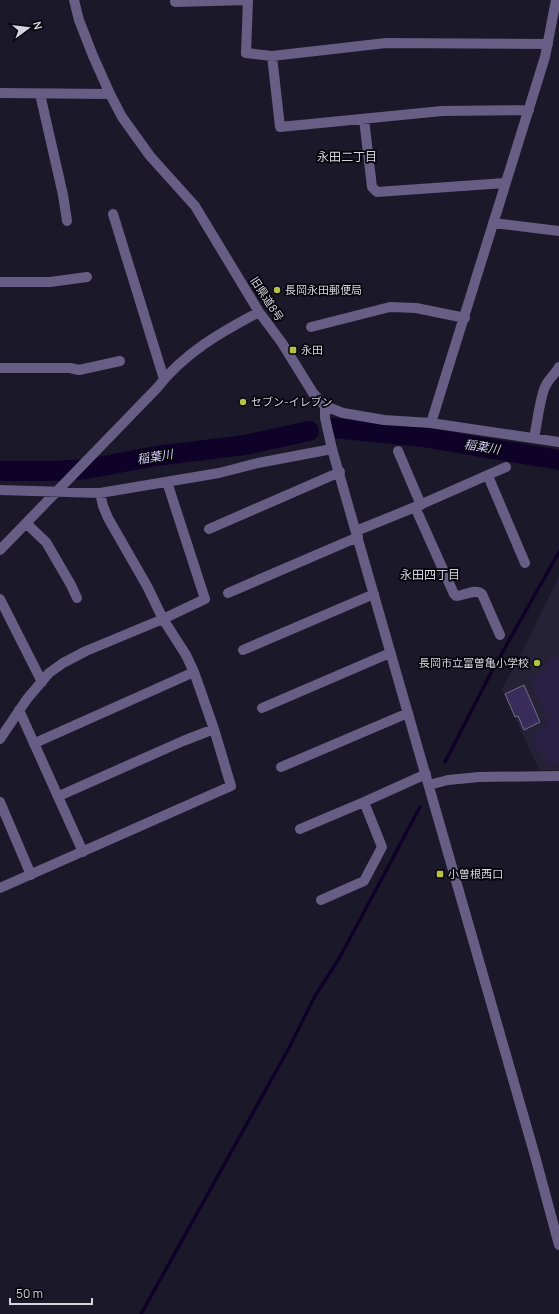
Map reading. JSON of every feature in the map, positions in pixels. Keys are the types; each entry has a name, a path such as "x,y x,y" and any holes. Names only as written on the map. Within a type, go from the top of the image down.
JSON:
{"street":[{"name":"旧県道8号","path":"74,0 79,20 110,94 132,134 195,206 259,312 282,343 313,393 325,406 343,413 384,420 431,423 559,442"},
{"path":"175,0 175,2 248,0 246,53 272,56 386,43 548,44"},
{"path":"431,423 465,318 505,183 545,57 554,2"},
{"path":"272,56 280,127 442,111 529,110"},
{"path":"0,93 110,94"},
{"path":"40,94 63,196 66,221"},
{"path":"364,119 372,187 377,192 505,183"},
{"path":"113,214 164,379"},
{"path":"493,223 559,231"},
{"path":"0,282 50,282 87,277"},
{"path":"311,327 390,307 416,308 465,318"},
{"path":"0,550 164,379 191,353 207,341 259,312"},
{"path":"0,368 70,368 79,370 120,361"},
{"path":"534,438 543,392 546,384 559,367"},
{"path":"325,406 325,418 332,449 340,472 390,653 426,774 559,1245"},
{"path":"0,490 57,491 100,494 219,473 258,463 332,449"},
{"path":"398,451 418,506 454,594 458,596 473,591 478,591 482,594 500,635"},
{"path":"228,593 506,467"},
{"path":"209,529 340,472"},
{"path":"488,476 525,563"},
{"path":"0,738 27,699 49,673 72,658 163,619 205,599 167,482"},
{"path":"0,888 231,786 214,729 194,672 186,655 163,619 148,586 108,518 100,494"},
{"path":"26,523 46,542 77,598"},
{"path":"243,650 374,594"},
{"path":"0,598 42,682"},
{"path":"262,708 390,653"},
{"path":"35,743 194,672"},
{"path":"20,710 83,852"},
{"path":"281,767 408,713"},
{"path":"59,796 183,741 214,729"},
{"path":"300,829 426,774"},
{"path":"429,785 448,780 559,776"},
{"path":"0,802 31,875"},
{"path":"321,900 364,881 382,846 364,802"}],"shaded area":[{"name":"長岡市立富曽亀小学校","path":"559,576 559,770 539,770 502,689"},
{"path":"551,658 559,658 559,764 550,765 536,750 534,741 535,736 538,731 549,724 531,682"}],"building":[{"path":"524,685 540,722 524,730 518,716 515,717 505,694"}],"waterway":[{"name":"稲葉川","path":"334,428 422,437 559,460"},
{"name":"稲葉川","path":"0,471 54,471 87,469 156,456 245,445 309,431"},
{"path":"445,762 494,667 559,552"},
{"path":"141,1314 289,1048 315,996 340,957 420,807"}],"place":[{"name":"長岡永田郵便局","path":"277,290"},
{"name":"永田","path":"293,350"},
{"name":"セブン-イレブン","path":"243,402"},
{"name":"長岡市立富曽亀小学校","path":"537,663"},
{"name":"小曽根西口","path":"440,874"}],"district":[{"name":"永田二丁目","path":"347,157"},
{"name":"永田四丁目","path":"430,575"}]}
